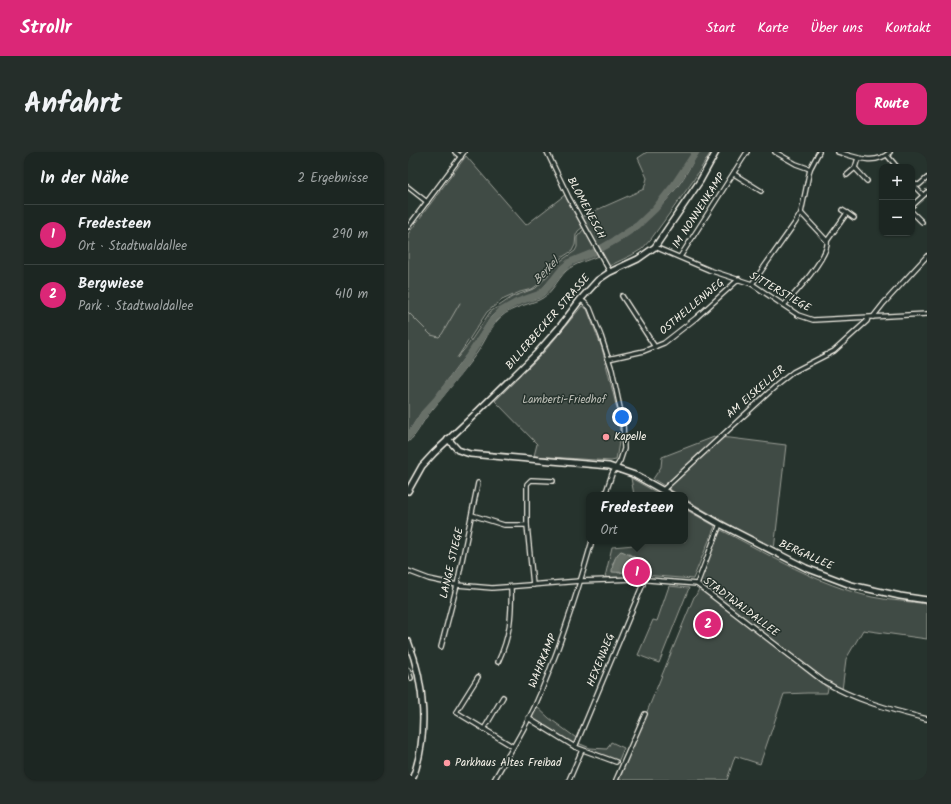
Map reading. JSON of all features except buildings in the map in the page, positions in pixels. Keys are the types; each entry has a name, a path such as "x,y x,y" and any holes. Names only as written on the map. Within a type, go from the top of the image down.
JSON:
{"street":[{"path":"455,152 460,157"},
{"path":"408,227 464,152"},
{"name":"BLOMENESCH","path":"547,152 585,227 610,272"},
{"name":"BILLERBECKER STRASSE","path":"408,491 422,466 537,353 598,280 610,272 634,261 655,247 700,181 716,152"},
{"name":"IM NONNENKAMP","path":"680,257 747,152"},
{"path":"775,152 796,164 810,169"},
{"path":"752,284 795,223 800,213 810,169 819,152"},
{"path":"838,152 865,160 887,155 890,152"},
{"path":"887,155 894,164"},
{"path":"847,175 856,168 858,158"},
{"path":"856,168 867,180"},
{"name":"IM NONNENKAMP","path":"734,174 760,190"},
{"path":"915,184 919,185 927,178"},
{"path":"408,187 427,202"},
{"path":"915,187 923,195"},
{"path":"915,203 927,192"},
{"path":"842,210 854,218"},
{"path":"800,213 827,241"},
{"path":"784,305 798,290 826,252 828,244 827,241 847,213"},
{"path":"915,215 922,222"},
{"name":"SITTERSTIEGE","path":"655,247 709,270 752,284 798,315 813,320 927,314"},
{"path":"873,317 927,256"},
{"name":"OSTHELLENWEG","path":"608,359 644,351 673,337 739,279"},
{"name":"OSTHELLENWEG","path":"622,296 655,347"},
{"path":"580,300 588,304 590,308 608,359 617,388 624,435 624,449 620,461 611,476 606,492"},
{"name":"AM EISKELLER","path":"663,490 778,384 803,366 834,351 867,321 868,318"},
{"path":"448,439 458,450 470,454 584,463 615,468 635,475 666,492"},
{"path":"533,585 527,525 527,486 529,481 553,481"},
{"name":"LANGE STIEGE","path":"441,647 457,585 478,483"},
{"name":"BERGALLEE","path":"688,506 720,524 806,568 852,585 900,596 927,600"},
{"path":"472,515 504,525 527,525"},
{"path":"697,584 720,524"},
{"name":"WAHRKAMP","path":"494,780 533,710 552,666 570,615 591,544"},
{"name":"STADTWALDALLEE","path":"408,571 429,579 457,585 492,588 511,588 580,581 644,579 697,584 823,681 835,688 867,701 927,719"},
{"name":"HEXENWEG","path":"575,747 644,579"},
{"path":"498,662 504,650 510,630 512,604 511,588"},
{"path":"408,640 419,675 422,703 421,743 412,780"},
{"path":"408,670 411,678"},
{"path":"478,677 456,712 512,746"},
{"path":"484,729 503,697"},
{"path":"616,780 645,714"},
{"path":"528,718 575,747 616,762"},
{"path":"569,780 582,750"}],"green space":[{"path":"647,152 693,152 667,190 644,216 631,227 598,247 583,216 644,189 647,178 638,158"},
{"path":"699,152 711,152 693,181 651,239 642,249 609,266 601,251 623,238 653,215 684,178"},
{"path":"466,156 526,225 566,194 583,227 576,235 575,245 572,251 561,258 539,284 532,289 520,292 502,300 487,312 457,358 468,345 490,312 512,297 536,288 562,260 575,251 577,247 577,237 584,229 595,249 569,260 541,290 514,301 498,310 491,317 472,347 433,400 422,411 408,433 408,234"},
{"path":"597,253 598,256 577,264 566,271 543,298 510,310 500,317 477,353 408,442 408,439 415,432 423,418 437,403 466,365 498,317 515,305 539,298 544,295 568,267 579,260"},
{"name":"Lamberti-Friedhof","path":"582,306 587,309 602,348 619,417 620,436 616,460 611,461 534,456 537,444 495,401 545,351"},
{"path":"714,437 786,445 774,550 688,501 688,492 674,492 653,479 661,467 662,457"},
{"path":"631,478 656,492 633,492"},
{"path":"688,511 715,526 693,579 643,575 641,578 607,579 608,577 605,577 612,547 688,544","holes":["629,554 638,559 632,571 618,573 612,564 617,557"]},
{"path":"721,530 813,577 852,592 872,597 927,604 927,639 863,630 846,659 842,690 824,680 698,582"},
{"path":"669,586 689,588 659,663 638,655 653,620 657,621"},
{"path":"700,587 828,688 827,693 784,694 760,764 735,756 727,780 619,780 694,597"},
{"path":"536,706 549,718 579,740 578,743 590,748 607,749 611,742 624,748 618,762 583,750 529,717"}],"shaded area":[{"path":"621,551 633,557 642,559 644,562 643,566 628,572 612,572 614,560"}],"waterway":[{"name":"Berkel","path":"408,436 425,412 459,371 493,320 501,311 517,302 540,294 570,262 595,252 637,226 655,209 674,185 696,152"},
{"path":"408,312 431,335 439,337 460,303"}],"place":[{"name":"Kapelle","path":"606,437"},
{"name":"Fredesteen","path":"637,572"},
{"name":"Bergwiese","path":"708,624"},
{"name":"Parkhaus Altes Freibad","path":"447,763"}]}
